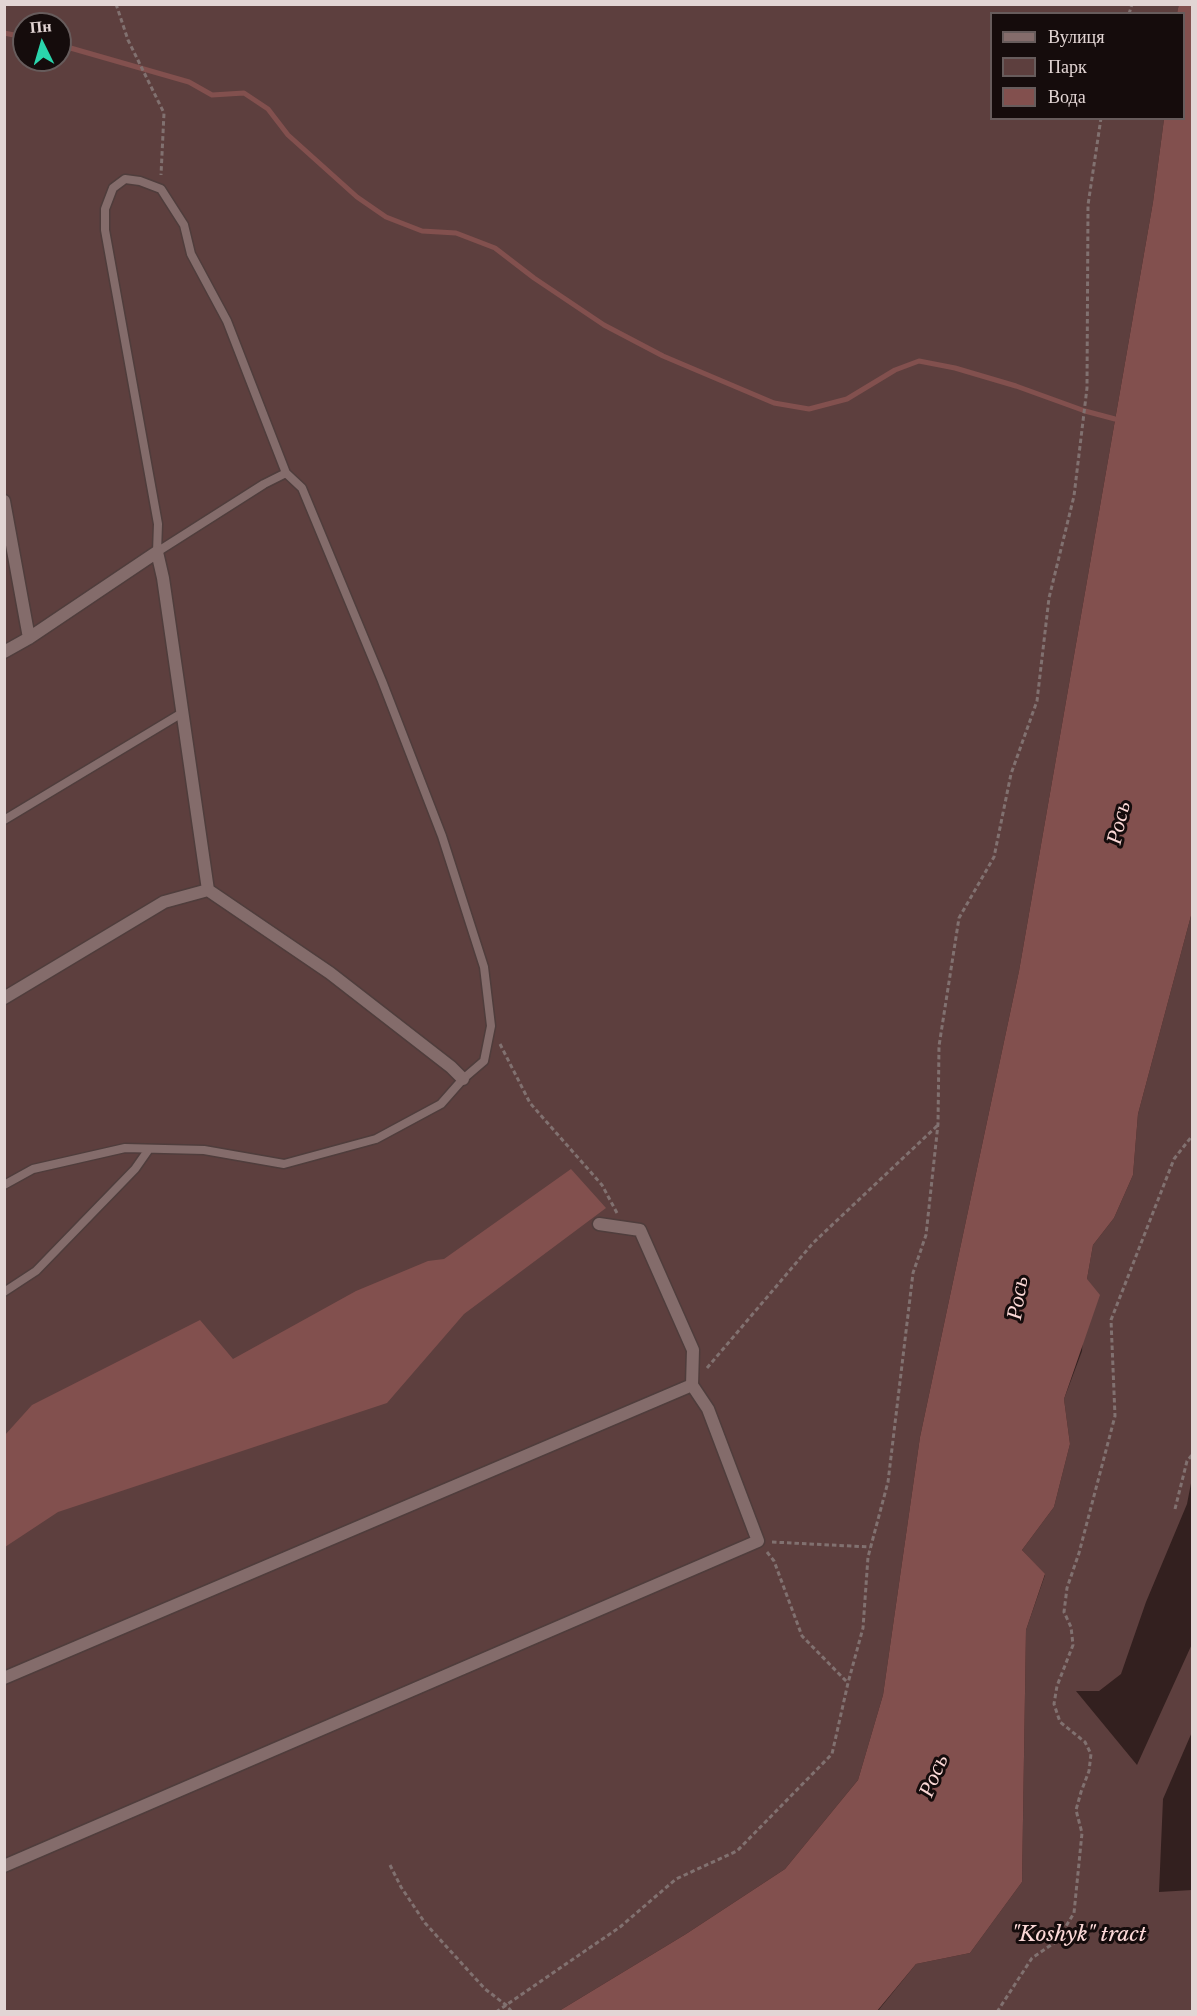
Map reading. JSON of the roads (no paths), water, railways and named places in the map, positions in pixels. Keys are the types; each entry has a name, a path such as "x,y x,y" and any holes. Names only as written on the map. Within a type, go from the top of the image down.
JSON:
{"street":[{"path":"4,501 29,638"},
{"path":"4,652 29,638 157,552 163,578 208,890 330,973 451,1067 463,1079"},
{"path":"4,998 164,902 208,890"},
{"path":"4,1866 758,1541 708,1409 692,1385 693,1350 640,1230 599,1224"},
{"path":"4,1678 692,1385"}],"lane":[{"path":"4,1185 33,1169 125,1148 204,1150 284,1164 376,1139 441,1104 463,1079 484,1061 491,1026 484,967 442,836 382,681 302,488 286,473 227,321 191,254 184,225 161,189 140,181 125,179 113,188 105,209 105,230 158,524 157,552"},
{"path":"157,552 264,484 286,473"},
{"path":"4,820 182,713"},
{"path":"4,1292 36,1271 135,1169 149,1149"}],"water":[{"name":"Рось","path":"1179,4 1192,5 1192,912 1138,1114 1133,1175 1114,1218 1093,1245 1087,1279 1100,1295 1064,1399 1070,1444 1054,1507 1022,1550 1045,1574 1026,1630 1022,1882 970,1953 916,1964 877,2011 559,2011 686,1934 785,1869 858,1780 883,1695 920,1437 1019,971 1153,202 1164,120 1185,120 1185,12 1177,12"},
{"path":"571,1169 606,1208 464,1314 387,1403 58,1512 5,1547 5,1435 32,1405 200,1320 233,1359 356,1291 428,1261 444,1259"}],"waterway":[{"path":"4,33 12,35"},
{"path":"72,48 189,82 212,95 244,93 268,109 288,135 357,197 386,217 422,231 456,233 495,248 534,278 604,325 663,356 774,403 809,409 847,399 895,370 919,361 955,368 1016,386 1085,411 1115,419"}],"park label":[{"name":"\"Koshyk\" tract","path":"1079,1935"}]}
